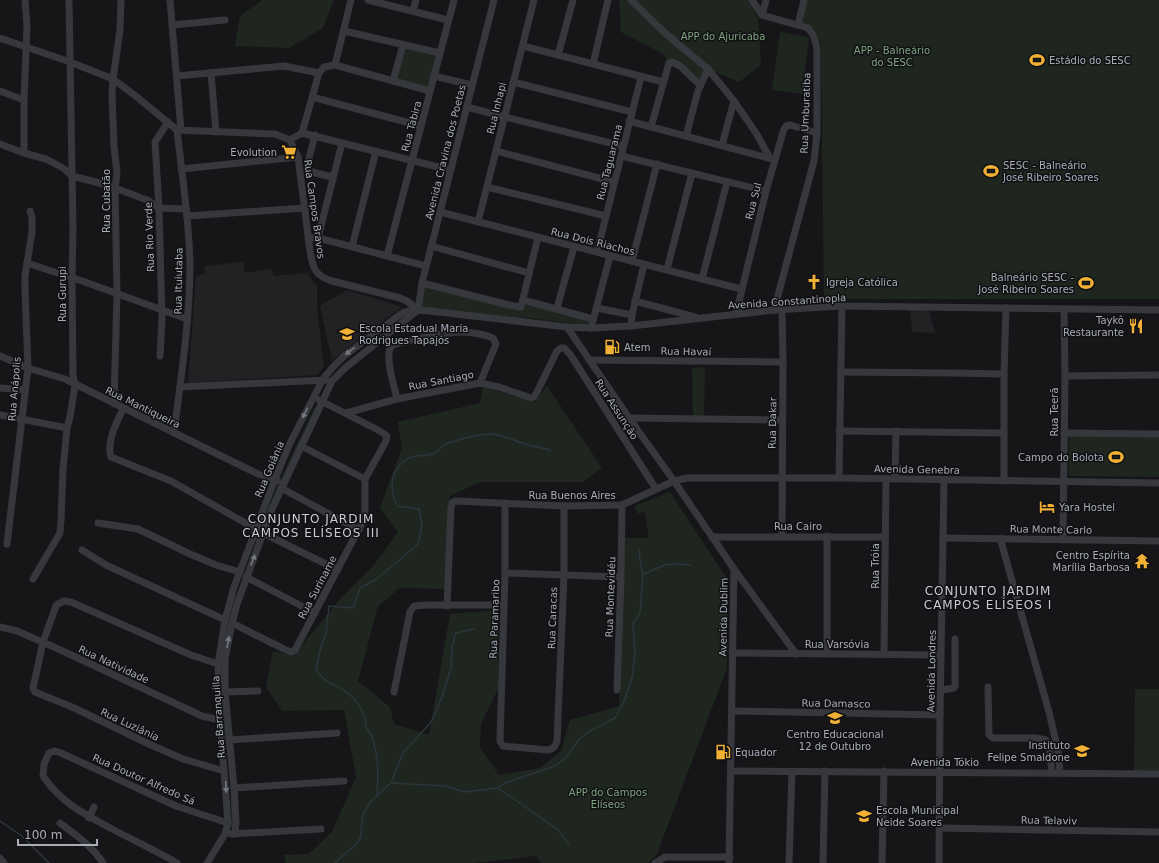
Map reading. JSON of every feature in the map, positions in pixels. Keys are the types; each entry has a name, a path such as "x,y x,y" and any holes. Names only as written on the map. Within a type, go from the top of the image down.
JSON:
{"street":[{"path":"24,153 24,100 27,47 25,0"},
{"name":"Rua Gurupi","path":"33,579 60,533 61,490 67,428 75,385 73,375 69,0"},
{"name":"Rua Cubatão","path":"114,404 117,293 115,188 117,173 112,111 113,79 120,30 122,0"},
{"name":"Rua Ituiutaba","path":"170,0 177,76 181,169 187,216 190,263 187,319 174,433"},
{"path":"334,65 351,0"},
{"path":"368,0 377,1 448,20"},
{"path":"413,11 416,0"},
{"name":"Rua Tabira","path":"387,256 454,0"},
{"name":"Avenida Cravina dos Poetas","path":"418,310 422,282 494,0"},
{"name":"Rua Inhapi","path":"478,222 534,0"},
{"path":"558,55 573,0"},
{"path":"593,64 608,0"},
{"path":"631,0 665,33 708,69 734,101 772,159"},
{"path":"752,0 762,15"},
{"path":"762,15 766,0"},
{"path":"798,25 804,0"},
{"name":"Rua Umburatiba","path":"762,15 781,22 808,28 816,43 817,132 814,161 778,310"},
{"path":"172,25 225,20"},
{"path":"344,31 440,53"},
{"path":"0,38 70,62 113,79 179,130 275,134 290,140 302,133 315,135 450,170"},
{"path":"393,81 403,45"},
{"path":"522,46 663,82"},
{"path":"651,127 669,63 672,62 680,66 700,86"},
{"path":"302,133 319,72 324,67 334,65 430,91"},
{"path":"177,76 284,66 319,72"},
{"path":"686,136 700,86 708,69"},
{"path":"211,73 216,132"},
{"path":"434,76 472,85"},
{"name":"Rua Taguarama","path":"597,252 641,77"},
{"path":"513,82 632,112"},
{"path":"0,91 24,100"},
{"path":"312,97 421,126"},
{"path":"722,145 734,101"},
{"path":"467,107 623,146"},
{"path":"630,121 772,159"},
{"name":"Rua Rio Verde","path":"160,356 161,311 159,208 155,142 168,122"},
{"name":"Rua Sul","path":"736,314 766,191 772,159 786,126 798,126 817,132"},
{"path":"315,135 307,166 308,171 332,177"},
{"name":"Rua Campos Bravos","path":"290,140 298,157 308,238 314,269 320,276 332,281 404,299 418,310"},
{"path":"318,238 332,177 342,143"},
{"path":"0,144 46,159 63,168 72,176 115,188 147,200 159,208 186,209"},
{"path":"352,248 376,151"},
{"path":"496,151 614,182"},
{"path":"621,156 766,191"},
{"path":"181,169 298,157"},
{"path":"632,260 657,164"},
{"path":"667,269 692,173"},
{"path":"702,279 727,182"},
{"path":"487,187 606,216"},
{"path":"187,216 305,208"},
{"name":"Rua Anápolis","path":"7,544 28,368 25,290 27,263 32,232 30,211"},
{"name":"Rua Dois Riachos","path":"440,212 741,289"},
{"path":"520,321 522,303 538,237"},
{"path":"308,238 318,238 426,266"},
{"path":"431,246 529,273"},
{"path":"558,308 574,247"},
{"path":"591,328 610,256"},
{"path":"27,263 117,293 161,311 187,319"},
{"path":"630,326 644,264"},
{"path":"422,282 509,305 522,303 558,308 593,319"},
{"path":"635,301 699,318"},
{"path":"839,478 842,306"},
{"name":"Avenida Constantinopla","path":"418,310 567,327 591,328 630,326 778,310 842,306 1159,310"},
{"path":"597,308 632,315"},
{"path":"1004,480 1004,374 1006,308"},
{"name":"Rua Teerã","path":"1063,540 1065,376 1064,309"},
{"path":"82,550 106,565 228,621 237,604 272,509 332,381 344,368 418,310"},
{"name":"Rua Goiânia","path":"206,863 225,834 228,823 220,720 221,661 228,621 240,572 275,479 290,443 323,379 333,367 344,356 401,314 404,312 418,310"},
{"name":"Rua Dakar","path":"778,310 783,362 782,536"},
{"name":"Avenida Dublim","path":"567,327 734,570 730,860"},
{"path":"397,399 389,358 390,350 393,345 418,339 459,332 491,337 495,341 494,348 480,383"},
{"name":"Rua Assunção","path":"557,351 563,347 570,354 656,489"},
{"name":"Rua Santiago","path":"346,413 397,399 480,383 499,387 529,398 534,397 557,351"},
{"name":"Rua Mantiqueira","path":"0,356 28,368 54,375 258,474 275,479 282,486 359,530"},
{"name":"Rua Havaí","path":"589,360 783,362"},
{"path":"841,372 953,372 1004,374"},
{"path":"1065,376 1159,375"},
{"path":"180,387 323,379 332,381"},
{"path":"0,388 25,390"},
{"path":"314,397 346,413"},
{"path":"123,409 113,431 110,450 111,457 182,486 256,529"},
{"name":"Rua Suriname","path":"228,621 284,649 293,652 295,650 363,521 365,511 365,479 387,440 386,435 380,431 346,413"},
{"path":"0,415 67,428"},
{"path":"629,418 782,420"},
{"path":"839,431 1004,432"},
{"path":"895,479 896,431"},
{"path":"1064,433 1159,434"},
{"path":"301,446 365,479"},
{"name":"Avenida Genebra","path":"674,481 687,478 839,478 1159,483"},
{"name":"Rua Tróia","path":"884,654 886,479"},
{"name":"Avenida Londres","path":"939,863 944,480"},
{"name":"Rua Buenos Aires","path":"447,606 452,505 455,501 564,506 622,505 674,481"},
{"name":"Rua Paramaribo","path":"500,736 506,503"},
{"name":"Rua Montevidéu","path":"617,690 622,505"},
{"path":"265,506 272,509"},
{"name":"Rua Caracas","path":"500,736 500,741 503,746 550,749 555,746 557,741 564,575 564,506"},
{"path":"98,523 138,529 216,565 240,572"},
{"path":"263,533 338,570"},
{"path":"827,536 827,654"},
{"path":"57,537 66,540"},
{"name":"Rua Cairo","path":"712,537 885,537"},
{"name":"Rua Monte Carlo","path":"943,538 1159,541"},
{"path":"1000,538 1049,712 1058,751 1060,772"},
{"path":"734,570 796,654"},
{"path":"505,573 621,576"},
{"path":"246,577 315,613"},
{"path":"43,642 56,606 64,600 197,658 221,661"},
{"path":"394,692 410,612 414,606 504,605"},
{"name":"Rua Natividade","path":"0,627 17,631 43,642 206,718 220,720"},
{"path":"941,690 954,688 955,686 955,639"},
{"name":"Rua Luziânia","path":"43,642 33,685 33,690 35,692 72,707 183,759 224,771"},
{"name":"Rua Varsóvia","path":"732,653 941,654"},
{"name":"Rua Barranquilla","path":"221,661 234,788 236,822 235,834"},
{"path":"988,687 988,735 993,738 1036,738 1046,740 1049,746 1052,772"},
{"path":"225,692 258,691"},
{"name":"Rua Damasco","path":"732,711 940,714"},
{"path":"229,740 337,733"},
{"name":"Rua Doutor Alfredo Sá","path":"89,818 59,795 44,777 44,764 49,753 52,751 61,753 176,806 228,823"},
{"name":"Avenida Tókio","path":"731,771 1060,772 1159,774"},
{"path":"789,863 792,771"},
{"path":"823,863 825,771"},
{"path":"882,863 884,771"},
{"path":"234,788 344,781"},
{"path":"94,806 89,818 178,863"},
{"path":"60,823 88,845 103,863"},
{"name":"Rua Telaviv","path":"940,828 1159,832"},
{"path":"225,834 321,829"},
{"path":"654,863 665,857 730,860"},
{"path":"0,858 4,863"}],"shaded area":[{"path":"243,261 245,273 271,269 274,276 307,273 317,286 317,308 324,367 317,375 188,383 196,276 205,274 204,267"},
{"name":"Escola Estadual Maria Rodrigues Tapajós","path":"347,290 402,307 332,360 320,306"},
{"path":"910,304 928,305 935,333 912,332"}],"green space":[{"path":"262,0 334,0 323,28 289,48 235,46 240,16"},
{"name":"APP do Ajuricaba","path":"619,0 749,0 758,19 761,65 739,82 708,69 700,85 680,66 669,63 663,54 621,32"},
{"name":"SESC - Balneário José Ribeiro Soares","path":"804,0 1159,0 1159,299 824,299 821,43 815,32 798,23"},
{"path":"780,32 809,37 802,94 772,90"},
{"path":"403,45 440,53 430,91 393,81"},
{"path":"422,286 520,309 521,302 589,320 588,325 520,317 519,319 416,307"},
{"path":"705,367 704,417 693,417 692,368"},
{"name":"APP do Campos Elíseos","path":"547,386 602,468 583,482 480,482 450,496 446,589 400,588 378,606 358,681 390,707 394,724 429,735 450,614 499,610 498,689 481,724 480,747 499,775 540,768 561,751 570,720 619,706 625,538 649,538 645,511 638,514 634,506 670,492 726,577 727,668 657,854 648,863 541,863 536,856 474,863 286,863 284,855 309,854 332,832 356,777 344,710 282,711 266,687 273,651 293,656 340,599 374,565 398,532 380,508 402,448 398,422 480,403 483,387 535,402"},
{"path":"314,408 318,409 278,492 232,630 257,535 275,491"},
{"path":"1069,436 1159,437 1159,477 1069,476"},
{"path":"232,630 225,668 234,783 233,825 230,830 231,783 223,724 222,668"},
{"path":"1135,689 1159,689 1159,771 1134,772"}],"waterway":[{"path":"377,795 378,774 376,754 362,711 346,691 328,682 316,670 321,646 326,634 329,606 353,608 360,588 375,580 418,544 422,525 419,509 397,506 392,488 395,472 398,467 410,457 432,454 447,443 484,434 498,435 524,444 550,450"},
{"path":"391,783 445,786 465,792 498,788 505,783 555,766 567,757 579,739 590,731 615,718 624,702 632,678 635,654 633,624 640,613 643,575 639,550"},
{"path":"644,574 656,568 671,564 690,565"},
{"path":"335,863 360,839 363,815 370,802 391,783 403,753 431,722 442,697 451,668 452,646 456,633 474,629"},
{"path":"498,788 557,829 569,844"},
{"path":"0,821 22,836 49,863"}],"place":[{"name":"Estádio do SESC","path":"1037,60"},
{"name":"Evolution","path":"289,152"},
{"name":"SESC - Balneário José Ribeiro Soares","path":"991,171"},
{"name":"Igreja Católica","path":"814,282"},
{"name":"Balneário SESC - José Ribeiro Soares","path":"1086,283"},
{"name":"Taykô Restaurante","path":"1136,326"},
{"name":"Escola Estadual Maria Rodrigues Tapajós","path":"347,334"},
{"name":"Atem","path":"612,347"},
{"name":"Campo do Bolota","path":"1116,457"},
{"name":"Yara Hostel","path":"1047,507"},
{"name":"Centro Espírita Marília Barbosa","path":"1142,561"},
{"name":"Centro Educacional 12 de Outubro","path":"835,718"},
{"name":"Instituto Felipe Smaldone","path":"1082,751"},
{"name":"Equador","path":"723,752"},
{"name":"Escola Municipal Neide Soares","path":"864,816"}],"district":[{"name":"CONJUNTO JARDIM CAMPOS ELÍSEOS III","path":"311,526"},
{"name":"CONJUNTO JARDIM CAMPOS ELÍSEOS I","path":"988,598"}],"park label":[{"name":"APP - Balneário do SESC","path":"892,56"}]}
